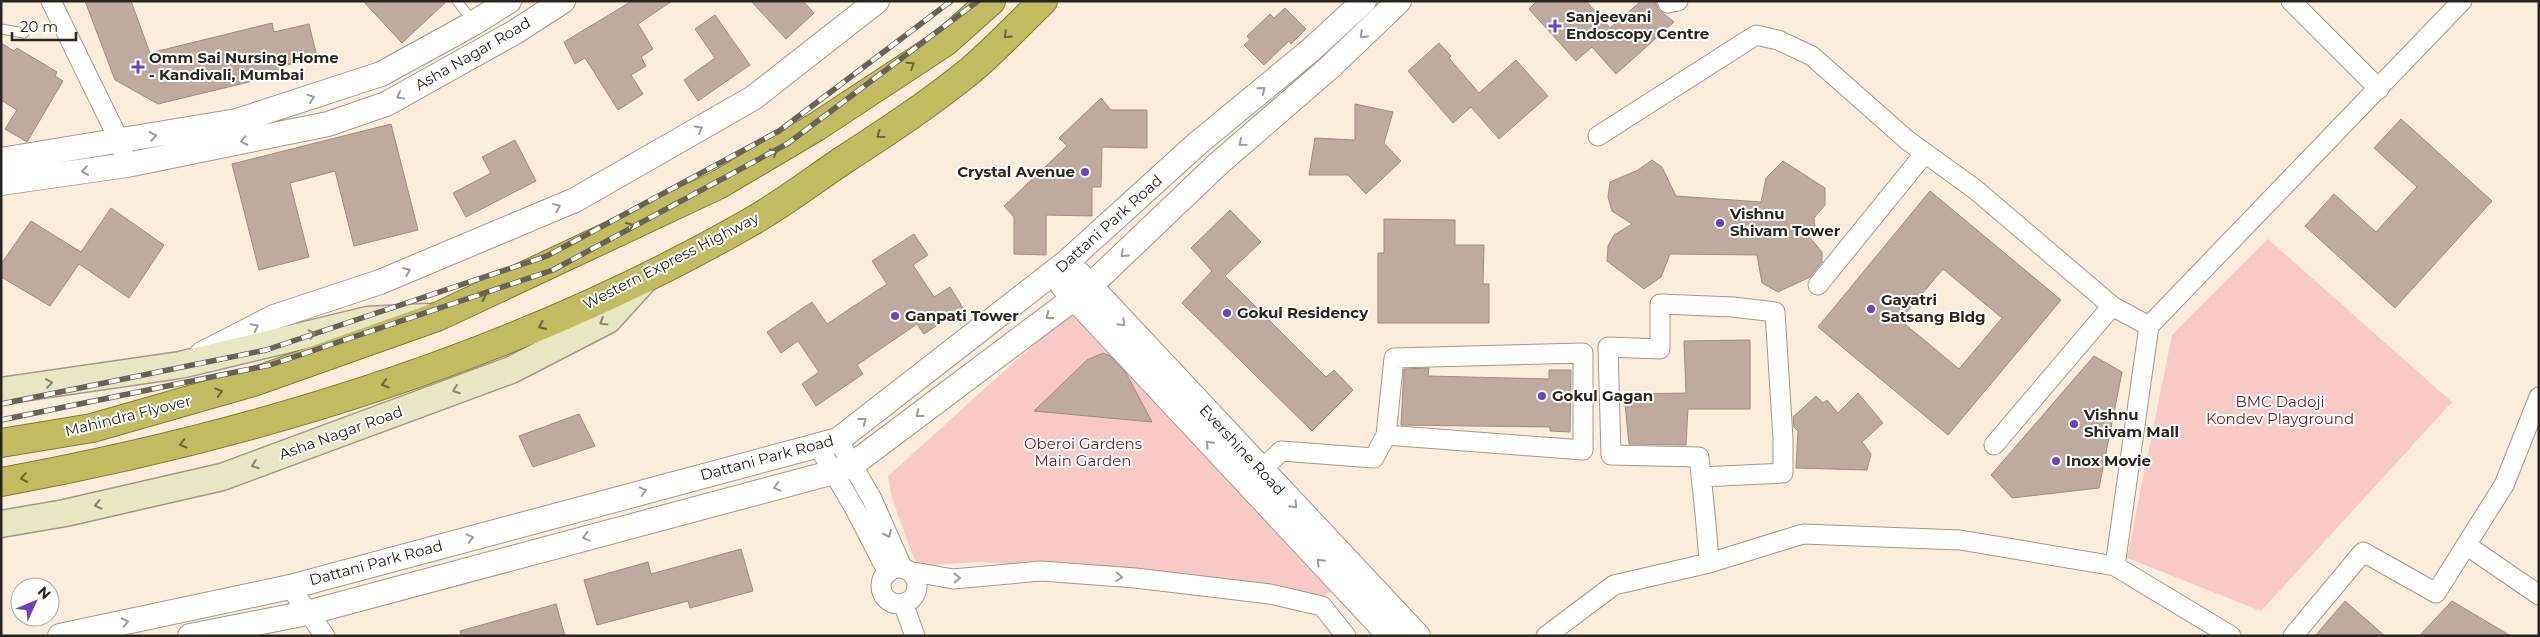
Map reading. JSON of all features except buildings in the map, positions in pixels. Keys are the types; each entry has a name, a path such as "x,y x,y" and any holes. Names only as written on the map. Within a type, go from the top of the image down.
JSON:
{"highway":[{"path":"439,316 718,185 816,127 945,42 991,1"},
{"name":"Western Express Highway","path":"1,482 103,464 247,428 448,364 534,330 650,275 751,222 873,141 970,70 1043,1"},
{"name":"Mahindra Flyover","path":"1,443 92,428 253,382 439,316"}],"main road":[{"name":"Asha Nagar Road","path":"1,524 65,513 222,477 511,370 608,320 650,275"},
{"path":"1,391 180,365 368,320 439,316"}],"street":[{"path":"51,1 120,142 128,165"},
{"name":"Asha Nagar Road","path":"1,160 120,142 237,121 381,74 510,1"},
{"name":"Asha Nagar Road","path":"1,183 128,165 328,124 386,104 515,32 563,1"},
{"path":"180,365 274,317 380,282 575,200 753,98 877,1"},
{"name":"Dattani Park Road","path":"60,636 290,587 827,442 1061,267 1198,143 1312,49 1364,1"},
{"name":"Dattani Park Road","path":"190,636 307,613 843,468 1081,293 1218,164 1329,68 1399,1"},
{"path":"1667,1 1668,3 1678,1"},
{"path":"2291,1 2379,89"},
{"path":"2115,566 2149,326 2379,89 2454,4"},
{"path":"1598,136 1756,35 1778,40 1812,56 1907,140 1976,190 2112,306 2149,326"},
{"path":"1312,49 1329,68"},
{"path":"1198,143 1218,164"},
{"path":"1818,285 1925,153"},
{"name":"Evershine Road","path":"1061,267 1081,293 1352,581 1418,636"},
{"name":"Evershine Road","path":"1081,293 1261,471 1352,581 1390,636"},
{"path":"1701,477 1783,473 1783,438 1775,312 1733,307 1660,304 1660,349 1608,347 1611,455 1699,457 1701,477 1706,507 1709,564"},
{"path":"1994,444 2112,306"},
{"path":"1261,471 1281,451 1374,458 1386,435 1394,358 1583,353 1584,450 1386,435"},
{"path":"2293,636 2363,552 2436,594 2504,485 2539,397"},
{"path":"827,442 843,468 872,499 900,571 916,580 914,597 903,603 891,602 883,593 882,582 900,571 953,579 1042,571 1135,578 1270,594 1322,606 1346,636"},
{"path":"705,474 716,503"},
{"path":"609,500 618,529"},
{"path":"1546,636 1614,585 1709,564 1803,534 1960,540 2115,566 2231,636"},
{"path":"2466,545 2539,595"},
{"path":"1322,606 1352,581"},
{"path":"290,587 325,636"},
{"path":"903,603 915,636"}],"lane":[{"path":"457,1 474,23"},
{"path":"1,29 24,34"}],"green space":[{"name":"BMC Dadoji Kondev Playground","path":"2268,239 2452,402 2261,611 2127,558 2172,335"},
{"name":"Oberoi Gardens Main Garden","path":"1091,298 1356,576 1324,596 1145,571 977,562 917,566 892,499 888,476 1013,363"}],"railway":[{"path":"1,404 266,350 547,256 779,131 951,1"},
{"path":"1,420 270,365 553,270 787,144 978,1"}],"place":[{"name":"Sanjeevani Endoscopy Centre","path":"1555,26"},
{"name":"Omm Sai Nursing Home - Kandivali, Mumbai","path":"138,67"},
{"name":"Crystal Avenue","path":"1085,172"},
{"name":"Vishnu Shivam Tower","path":"1720,223"},
{"name":"Gayatri Satsang Bldg","path":"1871,309"},
{"name":"Gokul Residency","path":"1227,313"},
{"name":"Ganpati Tower","path":"895,316"},
{"name":"Gokul Gagan","path":"1542,396"},
{"name":"Vishnu Shivam Mall","path":"2074,424"},
{"name":"Inox Movie","path":"2056,461"}]}
